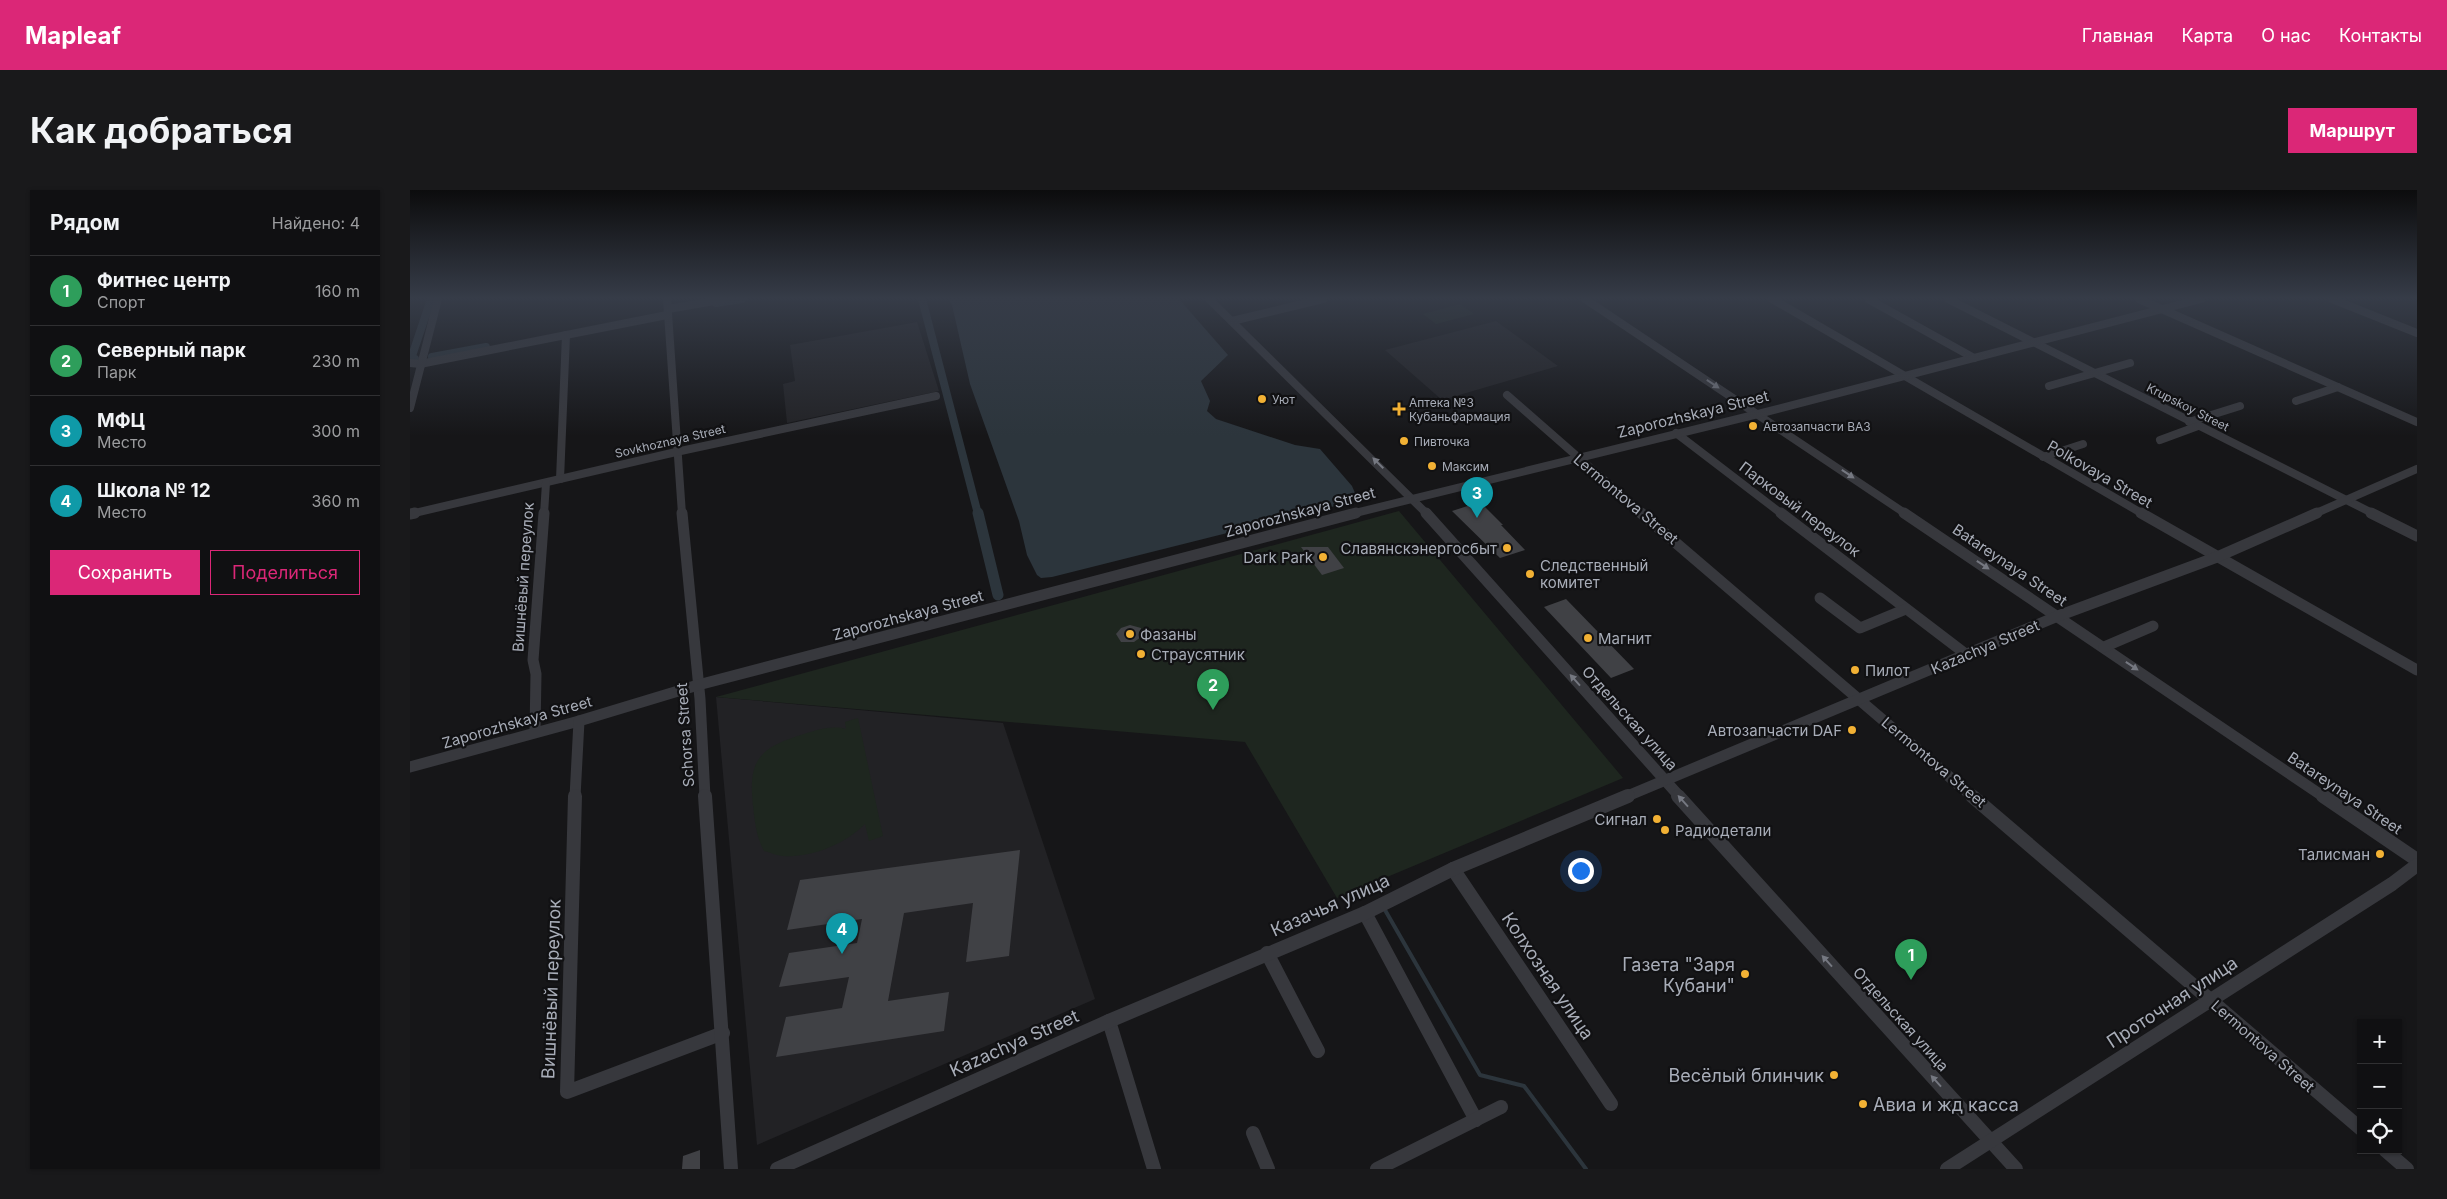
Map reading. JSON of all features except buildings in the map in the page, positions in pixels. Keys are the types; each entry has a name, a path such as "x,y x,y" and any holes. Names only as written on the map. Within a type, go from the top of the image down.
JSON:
{"street":[{"path":"410,408 425,345"},
{"path":"410,363 420,364 517,345"},
{"path":"560,479 566,345"},
{"name":"Schorsa Street","path":"669,345 676,452 698,685 711,898 723,1033 731,1169"},
{"name":"Отдельская улица","path":"1256,345 1412,498 2016,1169"},
{"name":"Batareynaya Street","path":"1654,345 2417,860"},
{"name":"Polkovaya Street","path":"1850,345 2417,670"},
{"path":"1950,345 1974,358"},
{"name":"Zaporozhskaya Street","path":"410,767 579,721 698,685 1412,498 1758,414 2021,345"},
{"name":"Krupskoy Street","path":"2035,345 2417,536"},
{"path":"2243,345 2417,422"},
{"path":"2049,386 2130,363"},
{"path":"2296,401 2338,387"},
{"name":"Lermontova Street","path":"1507,395 1577,458 2357,1126"},
{"name":"Sovkhoznaya Street","path":"410,514 676,452 936,396"},
{"path":"2189,422 2240,406"},
{"path":"2160,440 2198,426"},
{"name":"Парковый переулок","path":"1676,433 1967,655"},
{"path":"2043,457 2084,444"},
{"name":"Kazachya Street","path":"1665,781 2058,616 2217,557 2417,469"},
{"name":"Вишнёвый переулок","path":"535,732 536,674 533,660 546,483"},
{"path":"1820,598 1860,628 1906,609"},
{"path":"2104,647 2153,626"},
{"name":"Вишнёвый переулок","path":"579,721 576,745 567,1092 723,1033"},
{"name":"Казачья улица","path":"1318,1052 1267,953 1365,913 1453,869 1665,781"},
{"name":"Проточная улица","path":"1947,1169 1992,1142 2210,999 2392,884 2417,865"},
{"name":"Колхозная улица","path":"1453,869 1611,1104"},
{"path":"1365,913 1476,1120"},
{"name":"Kazachya Street","path":"777,1169 1109,1021 1267,953"},
{"path":"1109,1021 1154,1169"},
{"path":"1378,1169 1501,1107"},
{"path":"1253,1133 1268,1169"},
{"path":"2390,1154 2407,1169"}],"shaded area":[{"path":"790,345 924,345 939,391 787,423 783,384 795,381"},
{"path":"961,345 1219,345 1228,355 1201,381 1210,401 1207,411 1216,419 1295,445 1320,449 1352,486 1355,493 1350,500 1339,505 1052,577 1041,578 1037,575 1027,555 1019,521 970,384"},
{"path":"1405,345 1529,345 1558,366 1442,400 1385,350"},
{"path":"1399,511 1623,778 1337,898 1245,742 716,697"},
{"path":"716,697 1003,723 1095,999 757,1145"},
{"path":"858,718 883,836 869,841 865,824 848,838 827,848 805,855 783,856 764,851 756,829 752,790 755,766 760,758 776,745 789,739 825,728 846,729 845,722"}],"waterway":[{"path":"415,359 411,359 416,345"},
{"path":"934,345 978,514"},
{"path":"432,357 486,347"},
{"path":"978,513 998,595"},
{"path":"1385,910 1480,1075 1524,1086 1586,1169"}],"place":[{"name":"Уют","path":"1262,399"},
{"name":"Аптека №3 Кубаньфармация","path":"1399,409"},
{"name":"Автозапчасти ВАЗ","path":"1753,426"},
{"name":"Пивточка","path":"1404,441"},
{"name":"Максим","path":"1432,466"},
{"name":"МФЦ","path":"1477,518"},
{"name":"Славянскэнергосбыт","path":"1507,548"},
{"name":"Dark Park","path":"1323,557"},
{"name":"Следственный комитет","path":"1530,574"},
{"name":"Фазаны","path":"1130,634"},
{"name":"Магнит","path":"1588,638"},
{"name":"Страусятник","path":"1141,654"},
{"name":"Пилот","path":"1855,670"},
{"name":"Северный парк","path":"1213,710"},
{"name":"Автозапчасти DAF","path":"1852,730"},
{"name":"Сигнал","path":"1657,819"},
{"name":"Радиодетали","path":"1665,830"},
{"name":"Талисман","path":"2380,854"},
{"name":"Школа № 12","path":"842,954"},
{"name":"Газета \"Заря Кубани\"","path":"1745,974"},
{"name":"Фитнес центр","path":"1911,980"},
{"name":"Весёлый блинчик","path":"1834,1075"},
{"name":"Авиа и жд касса","path":"1863,1104"}]}
